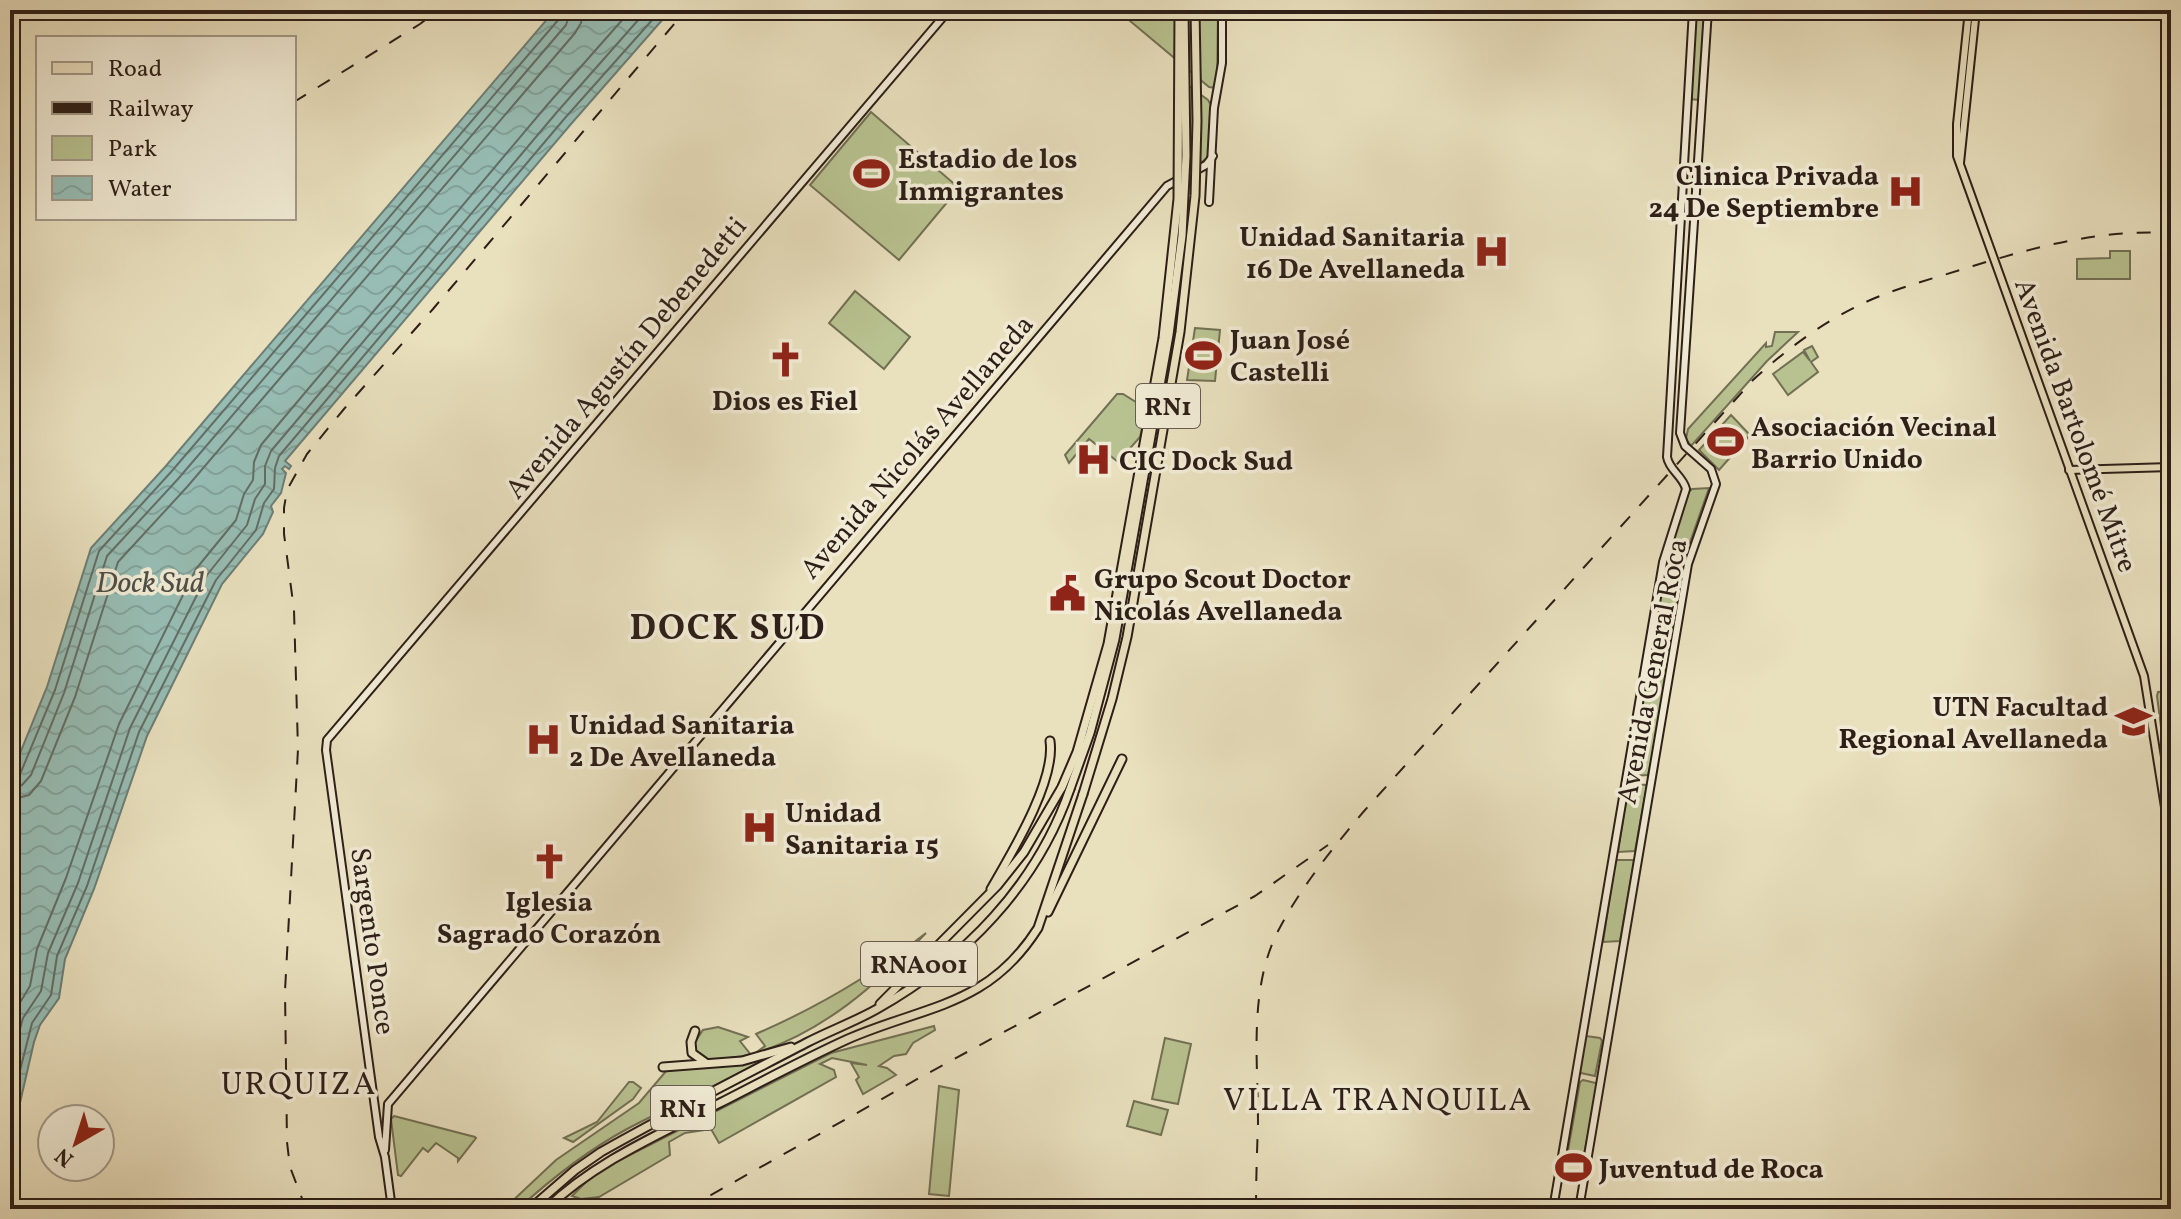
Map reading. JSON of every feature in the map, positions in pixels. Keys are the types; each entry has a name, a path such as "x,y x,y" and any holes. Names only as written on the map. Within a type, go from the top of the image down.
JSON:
{"highway":[{"name":"RNA001","path":"874,1011 979,905 1024,852 1066,788 1108,644 1163,338 1178,199 1180,10"},
{"name":"RN1","path":"530,1209 592,1158 619,1141 874,1011 904,992 949,958 1007,903 1039,856 1090,733 1115,639 1169,335 1186,168 1180,10"},
{"name":"RN1","path":"546,1209 627,1151 816,1054 860,1034 968,995 1005,969 1038,928 1083,794 1127,637 1180,332 1195,196 1195,13"},
{"path":"979,905 1031,817 1046,770 1050,741"},
{"path":"1038,928 1122,759"},
{"path":"695,1031 691,1042 692,1053 708,1063"},
{"path":"663,1067 742,1061 809,1042"}],"main road":[{"name":"Avenida Agustín Debenedetti","path":"333,732 949,10"},
{"path":"1209,202 1214,108 1222,63 1222,10"},
{"name":"Avenida General Roca","path":"1553,1209 1663,562 1686,489 1667,457 1693,10"},
{"name":"Avenida General Roca","path":"1579,1209 1688,564 1716,484 1711,469 1685,446 1680,433 1708,10"},
{"name":"Avenida Bartolomé Mitre","path":"1969,10 1955,148 2144,676 2171,845"},
{"name":"Avenida Bartolomé Mitre","path":"1960,163 1976,10"},
{"name":"Avenida Nicolás Avellaneda","path":"388,1104 1167,186 1206,165 1213,156"},
{"path":"2069,470 2171,467"},
{"name":"Sargento Ponce","path":"333,732 326,742 326,750 374,1103 385,1157"},
{"path":"374,1103 382,1106 388,1104 385,1157 392,1209"}],"green space":[{"path":"1117,10 1218,10 1217,88 1209,87"},
{"path":"1693,10 1708,10 1701,100 1687,99"},
{"path":"1178,78 1208,100 1212,107 1208,158 1178,175"},
{"path":"871,112 959,188 899,260 810,185"},
{"path":"2110,251 2130,251 2130,279 2077,279 2077,259 2110,258"},
{"path":"855,291 910,337 884,369 829,323"},
{"name":"Juan José Castelli","path":"1195,328 1220,330 1215,381 1187,380"},
{"path":"1775,332 1798,332 1767,361 1691,446 1686,439 1688,429 1766,343 1766,347 1772,346"},
{"path":"1812,346 1818,357 1811,362 1818,372 1788,395 1773,374 1803,352 1810,361 1804,350"},
{"path":"1117,394 1123,394 1147,409 1140,437 1118,462 1089,439 1069,463 1065,455"},
{"name":"Asociación Vecinal Barrio Unido","path":"1731,415 1750,435 1719,470 1699,450"},
{"path":"1709,488 1687,551 1671,552 1689,492"},
{"path":"1691,555 1665,702 1648,775 1632,776 1665,556"},
{"path":"2171,691 2171,764 2165,758 2157,696 2158,692"},
{"path":"1631,784 1647,785 1635,851 1618,852 1628,787"},
{"path":"1615,862 1634,862 1620,941 1603,942"},
{"path":"926,933 888,971 848,1004 804,1033 754,1054 765,1046 756,1034 844,989"},
{"path":"934,1026 935,1030 913,1043 906,1054 894,1056 879,1066 896,1075 863,1094 856,1080 859,1077 851,1063 867,1065 832,1058 820,1064 834,1070 836,1077 719,1143 711,1129 685,1133 669,1142 670,1155 599,1197 581,1199 572,1196 588,1180 616,1162 831,1053"},
{"path":"718,1027 748,1037 740,1041 751,1055 706,1061 695,1054 693,1045 703,1030"},
{"path":"1586,1036 1602,1041 1595,1076 1579,1070"},
{"path":"1165,1038 1191,1044 1178,1104 1152,1099"},
{"path":"764,1059 612,1137 570,1166 518,1209 504,1209 556,1160 639,1103 667,1070"},
{"path":"629,1082 641,1088 633,1099 573,1142 564,1138 597,1122"},
{"path":"1580,1082 1596,1083 1597,1087 1582,1165 1566,1162"},
{"path":"939,1086 959,1090 949,1196 929,1194"},
{"path":"1134,1101 1168,1110 1161,1135 1127,1126"},
{"path":"394,1116 476,1138 458,1161 436,1143 428,1152 423,1148 401,1176 398,1175 391,1119"}],"water":[{"name":"Dock Sud","path":"555,10 671,10 285,461 291,466 282,469 286,473 281,493 271,506 273,512 263,534 222,584 147,736 94,889 65,959 59,998 40,1025 34,1042 10,1146 10,778 47,687 91,548 165,467"}],"railway":[{"path":"296,101 438,10"},
{"path":"306,1209 290,1167 287,1142 285,991 298,749 294,610 284,534 287,490 307,454 344,409 433,309 686,10"},
{"path":"1256,1209 1258,1004 1267,957 1285,918 1317,870 1365,810 1753,380 1828,322 1891,292 2071,240 2145,232 2171,233"},
{"path":"686,1209 1255,896 1328,845"}],"place":[{"name":"Estadio de los Inmigrantes","path":"872,174"},
{"name":"Clinica Privada 24 De Septiembre","path":"1905,191"},
{"name":"Unidad Sanitaria 16 De Avellaneda","path":"1491,252"},
{"name":"Juan José Castelli","path":"1204,355"},
{"name":"Dios es Fiel","path":"785,360"},
{"name":"Asociación Vecinal Barrio Unido","path":"1725,442"},
{"name":"CIC Dock Sud","path":"1093,460"},
{"name":"Grupo Scout Doctor Nicolás Avellaneda","path":"1068,594"},
{"name":"UTN Facultad Regional Avellaneda","path":"2134,722"},
{"name":"Unidad Sanitaria 2 De Avellaneda","path":"543,740"},
{"name":"Unidad Sanitaria 15","path":"759,828"},
{"name":"Iglesia Sagrado Corazón","path":"549,861"},
{"name":"Juventud de Roca","path":"1573,1168"}],"district":[{"name":"DOCK SUD","path":"728,626"},
{"name":"URQUIZA","path":"299,1083"},
{"name":"VILLA TRANQUILA","path":"1378,1099"}]}
